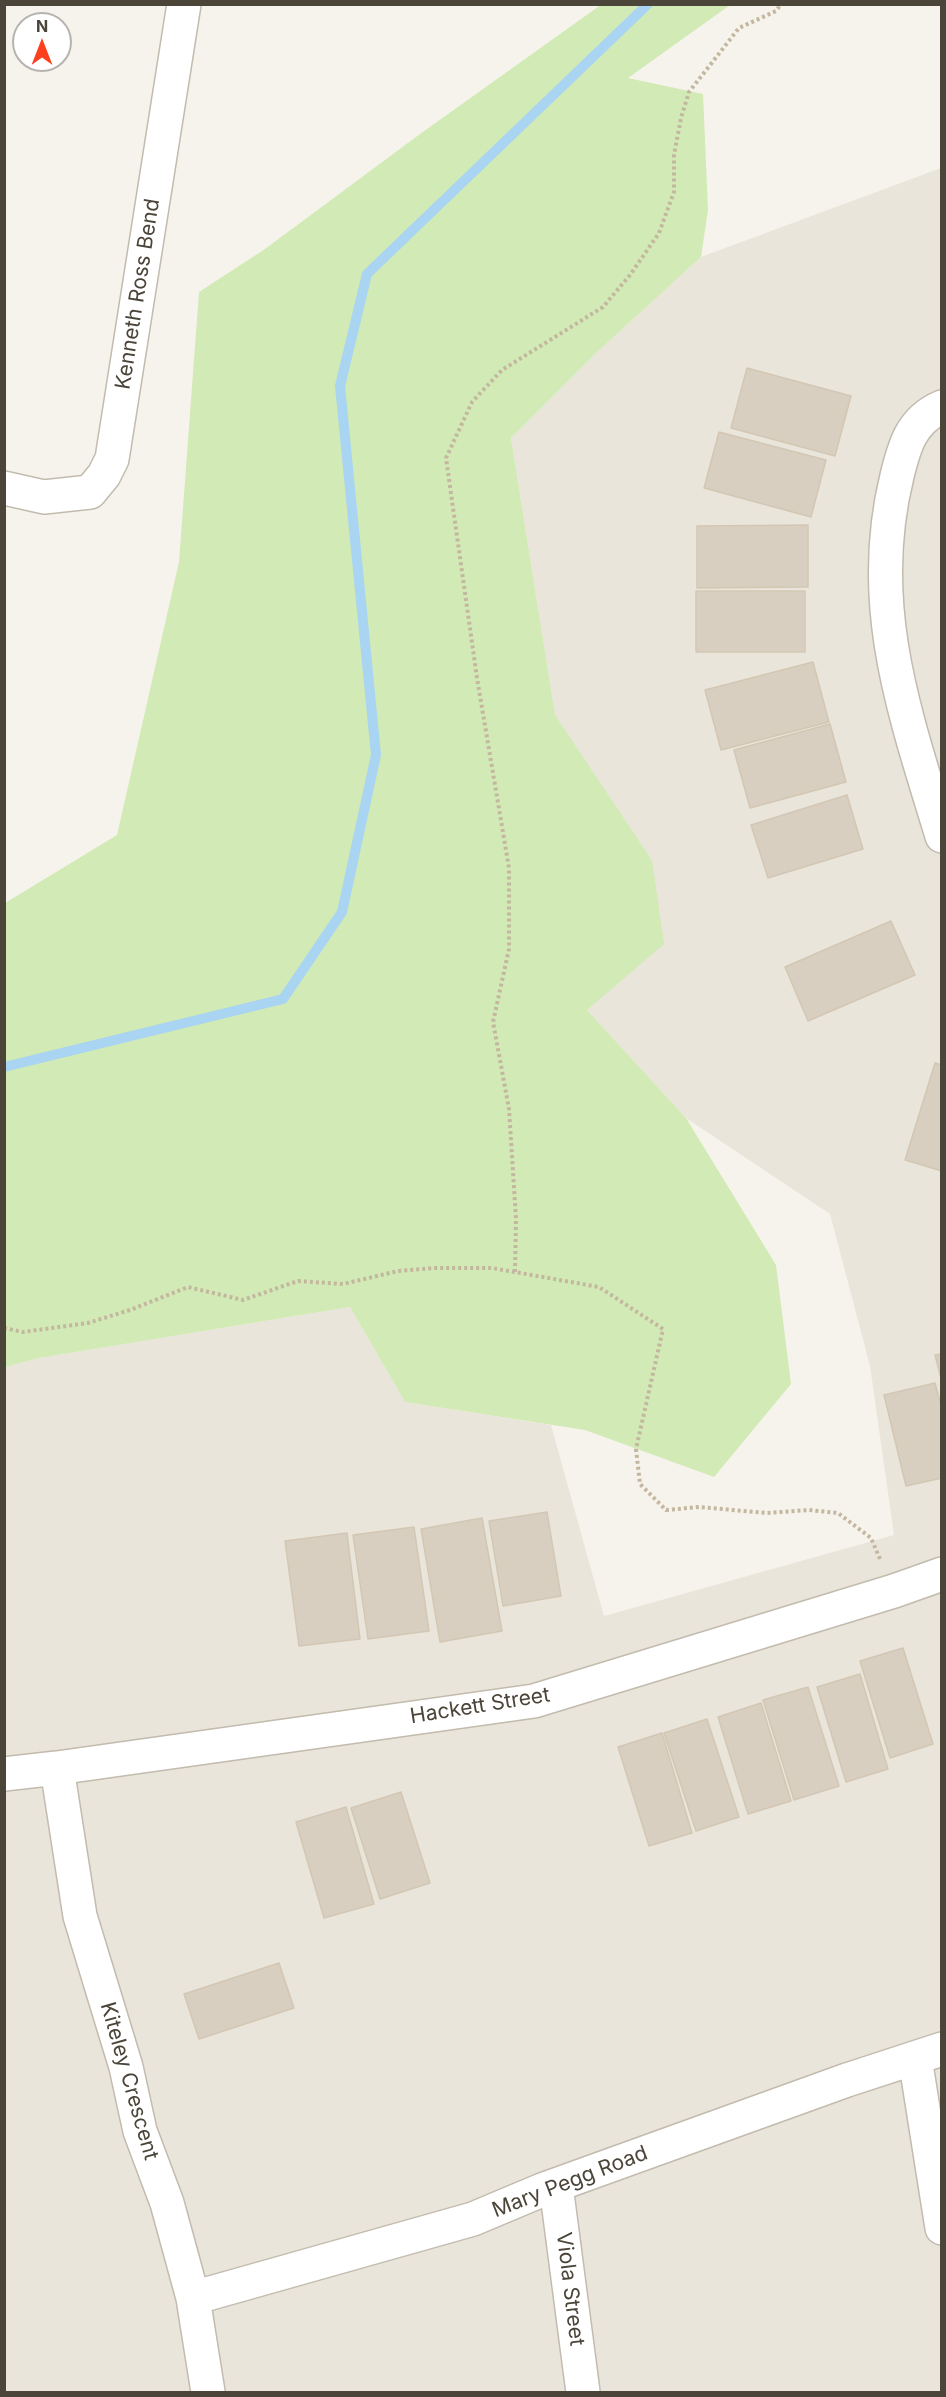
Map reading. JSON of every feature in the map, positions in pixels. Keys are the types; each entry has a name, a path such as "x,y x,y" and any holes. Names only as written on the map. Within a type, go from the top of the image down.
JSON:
{"street":[{"name":"Kenneth Ross Bend","path":"4,488 44,497 90,492 104,475 112,459 183,4"},
{"path":"942,407 918,423 907,439 903,451 891,501 884,581 886,621 901,700 942,836"},
{"name":"Hackett Street","path":"4,1774 534,1701 894,1591 942,1574"},
{"name":"Kiteley Crescent","path":"57,1768 80,1916 126,2067 140,2131 167,2203 193,2298 208,2392"},
{"path":"928,2054 942,2228"},
{"name":"Mary Pegg Road","path":"193,2298 473,2219 556,2186 847,2080 928,2054"},
{"name":"Viola Street","path":"556,2186 583,2392"}],"path":[{"path":"515,1272 516,1219 509,1109 493,1022 509,949 509,868 477,678 446,458 472,402 502,370 603,307 630,275 659,233 674,192 674,155 681,118 690,92 738,28 776,11 782,4"},
{"path":"4,1328 23,1332 88,1323 130,1310 188,1287 243,1300 298,1281 343,1284 398,1271 434,1268 492,1268 599,1287 663,1329 636,1449 640,1484 666,1510 699,1507 767,1513 809,1510 838,1513 871,1538 894,1591"}],"shaded area":[{"path":"941,168 941,2392 5,2392 4,1367 39,1358 350,1307 405,1402 551,1425 604,1616 894,1535 870,1366 830,1214 686,1118 586,1009 652,860 555,716 511,438 595,354 701,257"}],"green space":[{"path":"602,4 730,5 628,78 703,94 708,210 701,257 595,354 511,438 555,715 652,860 664,944 587,1010 686,1118 776,1265 791,1384 714,1477 585,1430 405,1402 350,1307 39,1358 5,1367 5,903 117,835 179,562 199,292 265,249 420,134"}],"building":[{"path":"747,368 851,396 835,456 731,428"},
{"path":"719,432 826,460 811,517 704,488"},
{"path":"808,525 808,587 697,588 697,526"},
{"path":"696,591 805,591 805,652 696,652"},
{"path":"813,662 829,722 721,750 705,690"},
{"path":"830,724 846,782 750,808 734,750"},
{"path":"847,795 863,849 768,878 751,825"},
{"path":"891,921 915,975 808,1021 785,967"},
{"path":"935,1063 942,1065 942,1171 905,1160"},
{"path":"942,1354 942,1382 935,1355"},
{"path":"935,1383 942,1409 942,1478 906,1486 884,1395"},
{"path":"547,1512 561,1596 503,1606 489,1521"},
{"path":"482,1518 502,1631 440,1642 421,1529"},
{"path":"414,1527 429,1631 368,1639 353,1535"},
{"path":"347,1533 360,1639 299,1646 285,1541"},
{"path":"903,1648 933,1744 890,1758 860,1661"},
{"path":"860,1674 888,1769 846,1782 817,1687"},
{"path":"808,1687 839,1786 794,1800 763,1700"},
{"path":"761,1703 791,1801 748,1814 718,1717"},
{"path":"707,1719 739,1817 696,1831 664,1733"},
{"path":"662,1733 692,1833 649,1846 618,1747"},
{"path":"401,1792 430,1883 380,1899 351,1808"},
{"path":"346,1807 374,1904 324,1918 296,1822"},
{"path":"279,1963 294,2008 199,2039 184,1994"}],"waterway":[{"path":"4,1067 283,999 342,912 376,755 340,386 367,274 648,4"}]}
